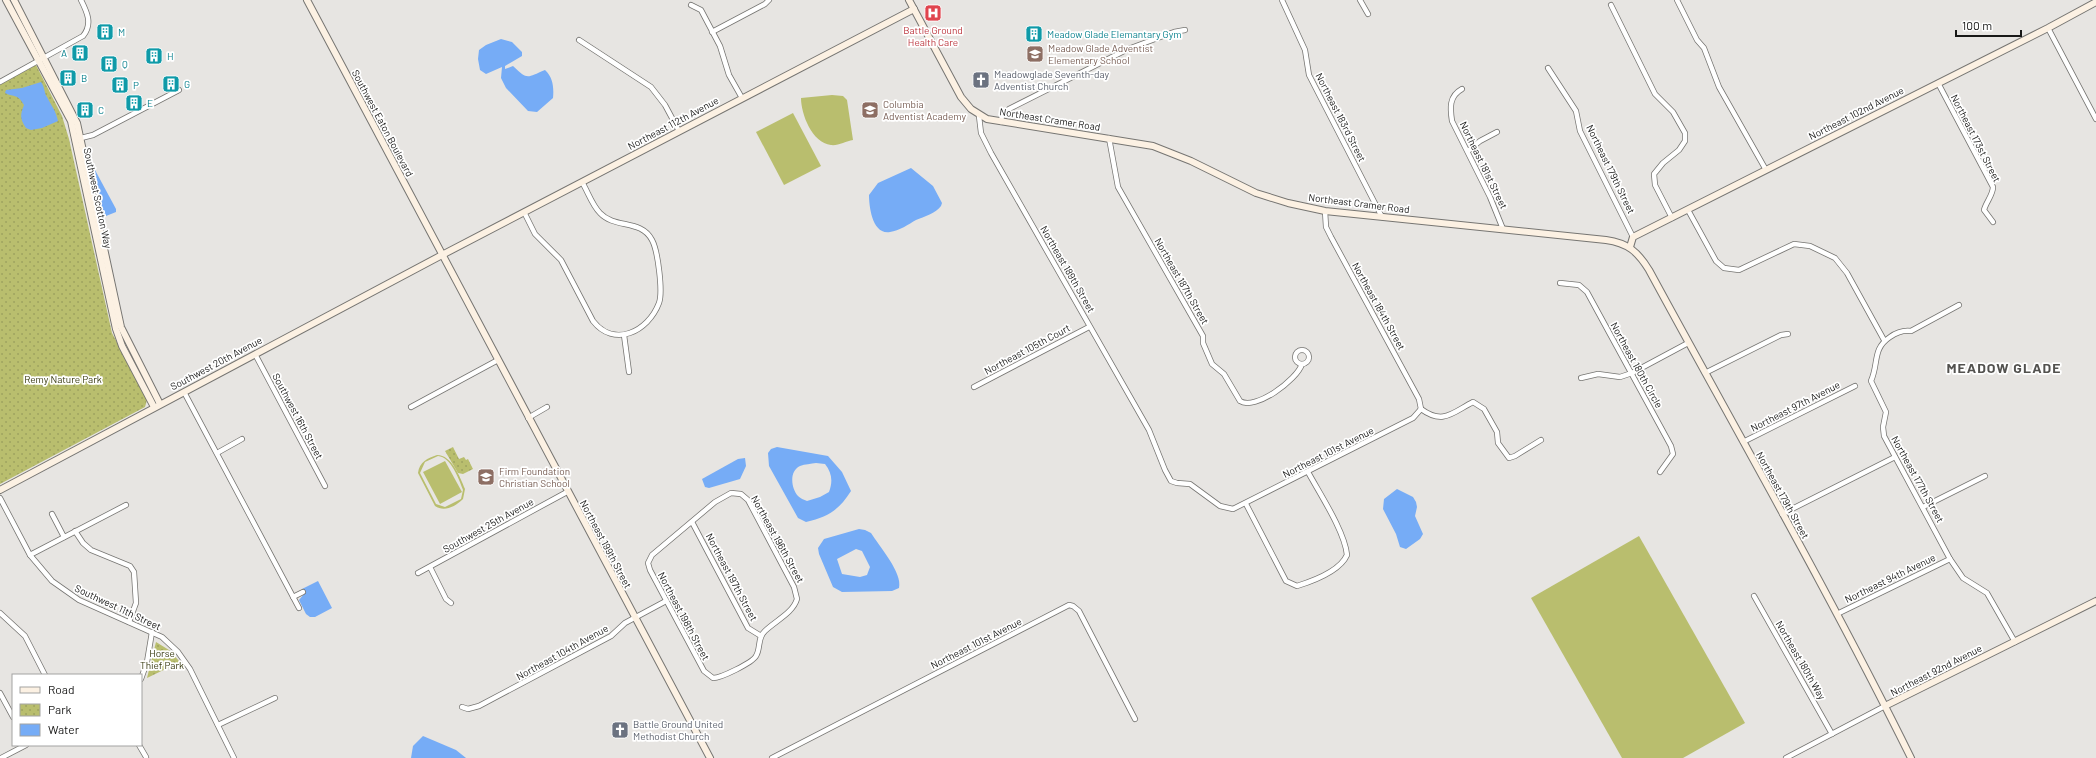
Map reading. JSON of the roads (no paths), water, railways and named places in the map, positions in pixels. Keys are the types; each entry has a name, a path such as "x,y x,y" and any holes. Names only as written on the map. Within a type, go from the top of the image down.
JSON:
{"street":[{"name":"Southwest Scotton Way","path":"6,0 74,113 112,298 124,336 157,406"},
{"name":"Southwest Scotton Way","path":"14,0 42,58"},
{"path":"0,82 79,39 86,33 89,21 81,0"},
{"name":"Southwest Eaton Boulevard","path":"306,0 442,255"},
{"path":"712,32 765,4 769,0"},
{"path":"909,0 961,97 979,116"},
{"name":"Northeast 183rd Street","path":"1282,0 1303,43 1309,75 1382,217"},
{"path":"1360,0 1368,14"},
{"path":"1677,0 1697,40 1704,48 1718,87 1766,170"},
{"name":"Northeast 102nd Avenue","path":"1633,237 1938,84 2096,2"},
{"path":"691,4 701,10 722,52 729,75 742,98"},
{"path":"1612,5 1655,94 1673,112 1685,134 1685,141 1679,150 1663,163 1654,174 1655,185 1672,218"},
{"name":"Northeast 112th Avenue","path":"442,255 914,9"},
{"path":"2048,28 2096,119"},
{"path":"1001,122 1002,115 1009,109 1128,49 1174,32 1185,30"},
{"path":"578,40 651,86 665,105 679,131"},
{"name":"Northeast 179th Street","path":"1548,68 1576,111 1580,131 1633,237"},
{"name":"Northeast 173st Street","path":"1938,84 1993,187 1993,192 1987,199 1984,210 1993,222"},
{"name":"Northeast 181st Street","path":"1462,89 1453,97 1451,111 1455,130 1468,151 1493,202 1503,229"},
{"path":"79,138 93,135 179,90"},
{"name":"Northeast Cramer Road","path":"979,116 1001,122 1153,146 1191,161 1256,193 1288,203 1325,211 1606,240 1622,243 1630,247"},
{"name":"Northeast 189th Street","path":"979,116 980,132 1089,327 1150,430 1169,479 1174,482 1190,484 1196,487 1220,506 1233,509 1241,507"},
{"path":"1468,151 1480,141 1497,132"},
{"name":"Northeast 187th Street","path":"1109,138 1118,187 1203,336 1203,343 1212,364 1224,374 1240,400 1247,403 1276,392 1290,381 1302,364"},
{"path":"524,212 535,234 561,260 593,321 600,330 616,336 624,335 638,328 649,318 659,302 661,292 653,241 643,230 636,226 619,224 600,213 582,182"},
{"path":"1688,210 1716,261 1724,268 1731,271 1739,270 1794,244 1810,246 1840,263 1884,340 1904,330 1911,331 1959,305"},
{"name":"Northeast 184th Street","path":"1325,211 1326,227 1419,398 1421,409"},
{"path":"1630,247 1633,237"},
{"name":"Northeast 179th Street","path":"1630,247 1641,257 1649,270 1837,614 1911,758"},
{"name":"Southwest 20th Avenue","path":"0,490 442,255"},
{"name":"Northeast 199th Street","path":"442,255 710,758"},
{"name":"Northeast 180th Circle","path":"1560,283 1575,284 1584,289 1632,373 1672,449 1672,455 1660,472"},
{"name":"Northeast 105th Court","path":"974,387 1089,327"},
{"path":"1705,373 1781,334 1788,334"},
{"path":"624,335 629,372"},
{"name":"Northeast 177th Street","path":"1884,340 1880,344 1877,352 1875,372 1871,381 1886,412 1883,432 1895,458 1950,559 1963,578 1987,593 2014,642"},
{"path":"1581,378 1598,374 1620,377 1632,373 1688,343"},
{"name":"Southwest 16th Street","path":"255,354 325,486"},
{"path":"411,406 498,360"},
{"name":"Northeast 97th Avenue","path":"1743,442 1855,386"},
{"path":"184,392 298,608"},
{"path":"1421,409 1429,415 1442,418 1473,402 1478,404 1484,409 1497,432 1498,443 1509,458 1541,440"},
{"path":"528,418 547,407"},
{"name":"Northeast 101st Avenue","path":"1241,507 1413,418 1421,409"},
{"path":"217,453 242,439"},
{"path":"1782,514 1895,458"},
{"path":"1246,504 1286,581 1297,586 1308,582 1345,561 1347,555 1344,542 1308,472"},
{"path":"1923,507 1985,476"},
{"name":"Southwest 25th Avenue","path":"418,573 430,568 567,492"},
{"name":"Northeast 196th Street","path":"692,522 726,495 738,493 748,500 797,596 793,607 761,636"},
{"name":"Southwest 11th Street","path":"0,498 30,555 44,574 66,593 152,632 169,643 183,657 234,758"},
{"path":"30,555 126,505"},
{"path":"52,514 64,537"},
{"name":"Northeast 198th Street","path":"692,522 652,555 648,563 649,568 666,601 708,676 713,678 720,677 753,660 758,652 761,636"},
{"name":"Northeast 197th Street","path":"692,522 748,628 761,636"},
{"path":"76,530 83,543 91,550 130,566 133,570 135,574 136,603 129,622"},
{"name":"Northeast 94th Avenue","path":"1837,614 1950,559"},
{"path":"430,568 446,599 451,603"},
{"path":"293,597 303,592"},
{"name":"Northeast 180th Way","path":"1754,596 1832,734"},
{"name":"Northeast 104th Avenue","path":"462,707 468,709 479,706 611,636 625,623 666,601"},
{"name":"Northeast 92nd Avenue","path":"1786,758 1885,706 2096,601"},
{"name":"Northeast 101st Avenue","path":"772,758 1069,605 1073,606 1079,611 1135,719"},
{"path":"0,613 25,636 44,674"},
{"path":"142,677 148,662 152,632"},
{"path":"0,693 12,715"},
{"path":"218,725 275,698"},
{"path":"1,758 24,746"},
{"path":"140,746 146,757"}],"water":[{"path":"501,39 512,42 522,52 522,56 505,66 505,69 513,66 525,76 534,75 545,70 550,76 553,87 553,98 537,112 528,111 506,88 501,78 502,67 486,74 480,70 478,59 479,50 486,45"},
{"path":"41,82 55,111 58,121 42,128 31,130 26,128 22,119 21,114 24,105 22,101 18,97 5,93 6,90 22,88"},
{"path":"911,168 933,186 942,203 941,206 933,213 900,229 884,232 875,225 871,212 869,195 878,183"},
{"path":"95,170 116,209 116,212 106,216 102,214 93,171"},
{"path":"777,447 828,456 842,472 851,491 847,498 832,512 821,518 806,522 798,518 769,466 768,453 771,449","holes":["806,464 825,464 831,477 829,492 820,497 807,501 799,497 794,489 792,480 796,468"]},
{"path":"745,458 746,466 740,479 709,488 705,487 702,479 738,459"},
{"path":"1397,489 1413,497 1416,502 1417,507 1415,516 1423,534 1420,539 1406,549 1400,547 1396,534 1383,509 1384,499"},
{"path":"859,529 871,533 894,567 899,582 899,588 892,591 842,592 833,587 819,554 818,548 824,539","holes":["856,549 862,551 870,567 867,575 860,577 842,574 837,559"]},
{"path":"318,581 332,608 315,617 310,617 306,614 299,600 304,594 302,589"},
{"path":"423,736 456,750 466,758 411,758 413,746"}],"place":[{"name":"Battle Ground Health Care","path":"933,13"},
{"name":"M","path":"105,32"},
{"name":"Meadow Glade Elemantary Gym","path":"1034,34"},
{"name":"A","path":"80,53"},
{"name":"Meadow Glade Adventist Elementary School","path":"1035,54"},
{"name":"H","path":"154,56"},
{"name":"Q","path":"109,64"},
{"name":"B","path":"68,78"},
{"name":"Meadowglade Seventh-day Adventist Church","path":"981,80"},
{"name":"G","path":"171,84"},
{"name":"P","path":"120,85"},
{"name":"E","path":"134,103"},
{"name":"C","path":"85,110"},
{"name":"Columbia Adventist Academy","path":"870,110"},
{"name":"Firm Foundation Christian School","path":"486,477"},
{"name":"Battle Ground United Methodist Church","path":"620,730"}],"district":[{"name":"MEADOW GLADE","path":"2004,368"}],"park label":[{"name":"Remy Nature Park","path":"63,379"},
{"name":"Horse Thief Park","path":"162,658"}]}
